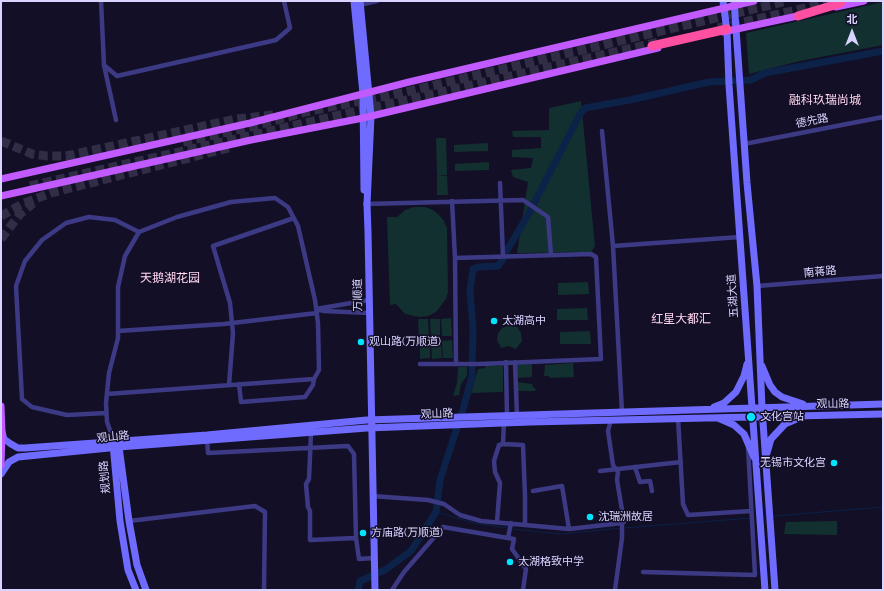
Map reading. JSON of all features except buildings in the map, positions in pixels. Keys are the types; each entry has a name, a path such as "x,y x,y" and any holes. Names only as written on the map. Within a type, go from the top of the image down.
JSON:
{"highway":[{"path":"798,16 841,3"},
{"path":"652,46 727,30"}],"main road":[{"name":"五湖大道","path":"723,1 727,30 729,81 765,590"},
{"path":"1,179 250,123 409,82 724,9 734,4 754,1"},
{"path":"1,196 251,140 363,118 727,30 736,30 864,1"},
{"name":"万顺道","path":"357,3 366,93 371,116 366,204"},
{"path":"734,4 747,183 758,287 759,357 775,590"},
{"name":"万顺道","path":"366,93 363,118 366,204 372,558"},
{"path":"759,357 775,392 782,398 810,406"},
{"path":"709,409 724,403 736,392 744,376 749,358"},
{"name":"观山路","path":"207,438 444,425 517,416 883,404"},
{"path":"1,406 1,465"},
{"name":"观山路","path":"505,418 611,420 883,414"},
{"path":"766,458 771,439 785,424 805,415"},
{"path":"716,417 734,425 744,434 756,462"},
{"name":"观山路","path":"1,474 9,462 18,458 115,446 207,438 369,420 448,418 472,421"},
{"name":"万顺道","path":"369,428 372,496 371,590"},
{"name":"观山路","path":"2,432 4,439 18,448 115,446"},
{"name":"规划路","path":"115,446 137,565 146,590"},
{"name":"规划路","path":"115,446 121,528 128,570 136,590"},
{"name":"万顺道","path":"372,575 375,590"}],"street":[{"path":"101,1 104,65 116,120"},
{"path":"104,65 117,76 276,40 290,28 284,1"},
{"path":"357,3 377,1"},
{"name":"德先路","path":"744,145 883,118"},
{"path":"602,131 613,246 622,412"},
{"path":"500,183 503,256"},
{"path":"115,446 107,422 106,403 109,373 118,338 118,287 125,256 139,232 177,217 231,202 275,198 288,207 298,226 318,323 319,370 314,379 313,385 305,397 241,402 239,384"},
{"path":"366,204 501,199 523,200 548,217 551,255"},
{"path":"452,201 455,258 456,364"},
{"path":"106,413 67,415 32,407 22,399 16,286 25,261 42,240 66,223 88,217 115,220 139,232"},
{"path":"229,385 233,333 230,303 213,246 294,218"},
{"path":"613,246 740,237"},
{"path":"420,364 601,362 596,257 591,254 455,258"},
{"name":"南蒋路","path":"758,287 883,277"},
{"path":"118,331 232,322 316,311 367,300"},
{"path":"316,311 367,313"},
{"path":"497,522 500,484 495,472 494,461 500,445 503,444 506,362"},
{"path":"515,362 517,416"},
{"path":"107,394 314,379"},
{"path":"678,418 684,504 688,515 751,511"},
{"path":"611,420 608,431 613,465 618,472 617,480 624,522 622,527 615,590"},
{"path":"311,433 309,479 306,484 308,507 310,511 310,540 356,538"},
{"path":"207,438 208,453 348,446 354,454 358,559 372,558"},
{"path":"503,444 523,445 525,524"},
{"path":"643,572 755,575 748,444"},
{"path":"600,471 615,468 681,462"},
{"path":"635,467 640,482 650,481 652,491"},
{"path":"533,490 562,486 569,528"},
{"path":"372,496 428,500 444,504 460,515 510,526 525,524 569,528 622,527"},
{"path":"129,521 255,506 265,512 264,590"},
{"path":"392,590 404,572 443,526 514,539 512,549 526,569 523,590"},
{"path":"508,538 510,526"}],"green space":[{"path":"883,2 883,45 800,61 749,74 746,33"},
{"path":"581,101 595,246 591,252 517,253 528,182 513,177 511,170 531,168 533,158 512,157 512,150 541,148 541,137 513,137 512,131 549,130 549,108"},
{"path":"436,138 446,138 447,175 437,176"},
{"path":"488,143 488,151 454,152 454,145"},
{"path":"489,162 489,170 455,171 455,164"},
{"path":"437,176 447,176 448,195 437,195"},
{"path":"414,207 425,207 433,210 444,221 447,228 448,292 446,299 436,312 428,316 419,317 405,314 396,304 390,305 387,217 396,218 405,210"},
{"path":"588,282 589,294 558,295 558,283"},
{"path":"587,308 588,320 557,320 557,309"},
{"path":"451,318 452,336 442,336 441,319"},
{"path":"418,319 428,319 429,337 419,337"},
{"path":"430,319 440,319 440,336 431,337"},
{"path":"508,326 517,327 521,333 522,341 516,349 508,346 501,348 497,340 498,333 502,328"},
{"path":"590,331 591,344 560,344 560,332"},
{"path":"452,340 453,358 443,358 442,341"},
{"path":"420,341 430,341 430,358 420,359"},
{"path":"431,341 441,341 442,358 432,359"},
{"path":"517,363 532,363 532,377 517,378"},
{"path":"573,363 574,377 550,378 549,376 544,376 545,365"},
{"path":"486,365 503,366 503,392 471,393 478,369 485,368"},
{"path":"458,367 467,367 467,376 461,384 459,395 453,396 457,383"},
{"path":"518,382 532,384 536,389 535,391 518,391"},
{"path":"837,521 837,535 784,534 786,522"}],"waterway":[{"path":"506,252 528,215 580,114 585,108 630,100 709,82 751,80 765,73 883,51"},
{"path":"358,590 360,581 385,570 411,551 436,512 440,480 472,376 473,328 470,291 473,269 478,267 498,266 503,259"},
{"path":"774,516 883,507"},
{"path":"436,512 474,523 507,528"},
{"path":"624,528 751,518"},
{"path":"513,529 561,534 621,528"}],"tunnel":[{"path":"183,142 254,126 306,112 406,92 787,1"},
{"path":"718,28 831,2"},
{"path":"30,186 659,42"},
{"path":"1,141 32,154 66,156 236,119 273,115"},
{"path":"1,216 22,204 51,193 232,147"},
{"path":"1,239 20,214 35,203"}],"place":[{"name":"太湖高中","path":"494,321"},
{"name":"观山路(万顺道)","path":"361,342"},
{"name":"文化宫站","path":"751,417"},
{"name":"无锡市文化宫","path":"834,463"},
{"name":"沈瑞洲故居","path":"590,517"},
{"name":"方庙路(万顺道)","path":"363,533"},
{"name":"太湖格致中学","path":"510,562"}],"district":[{"name":"融科玖瑞尚城","path":"825,100"},
{"name":"天鹅湖花园","path":"170,278"},
{"name":"红星大都汇","path":"681,319"}]}
